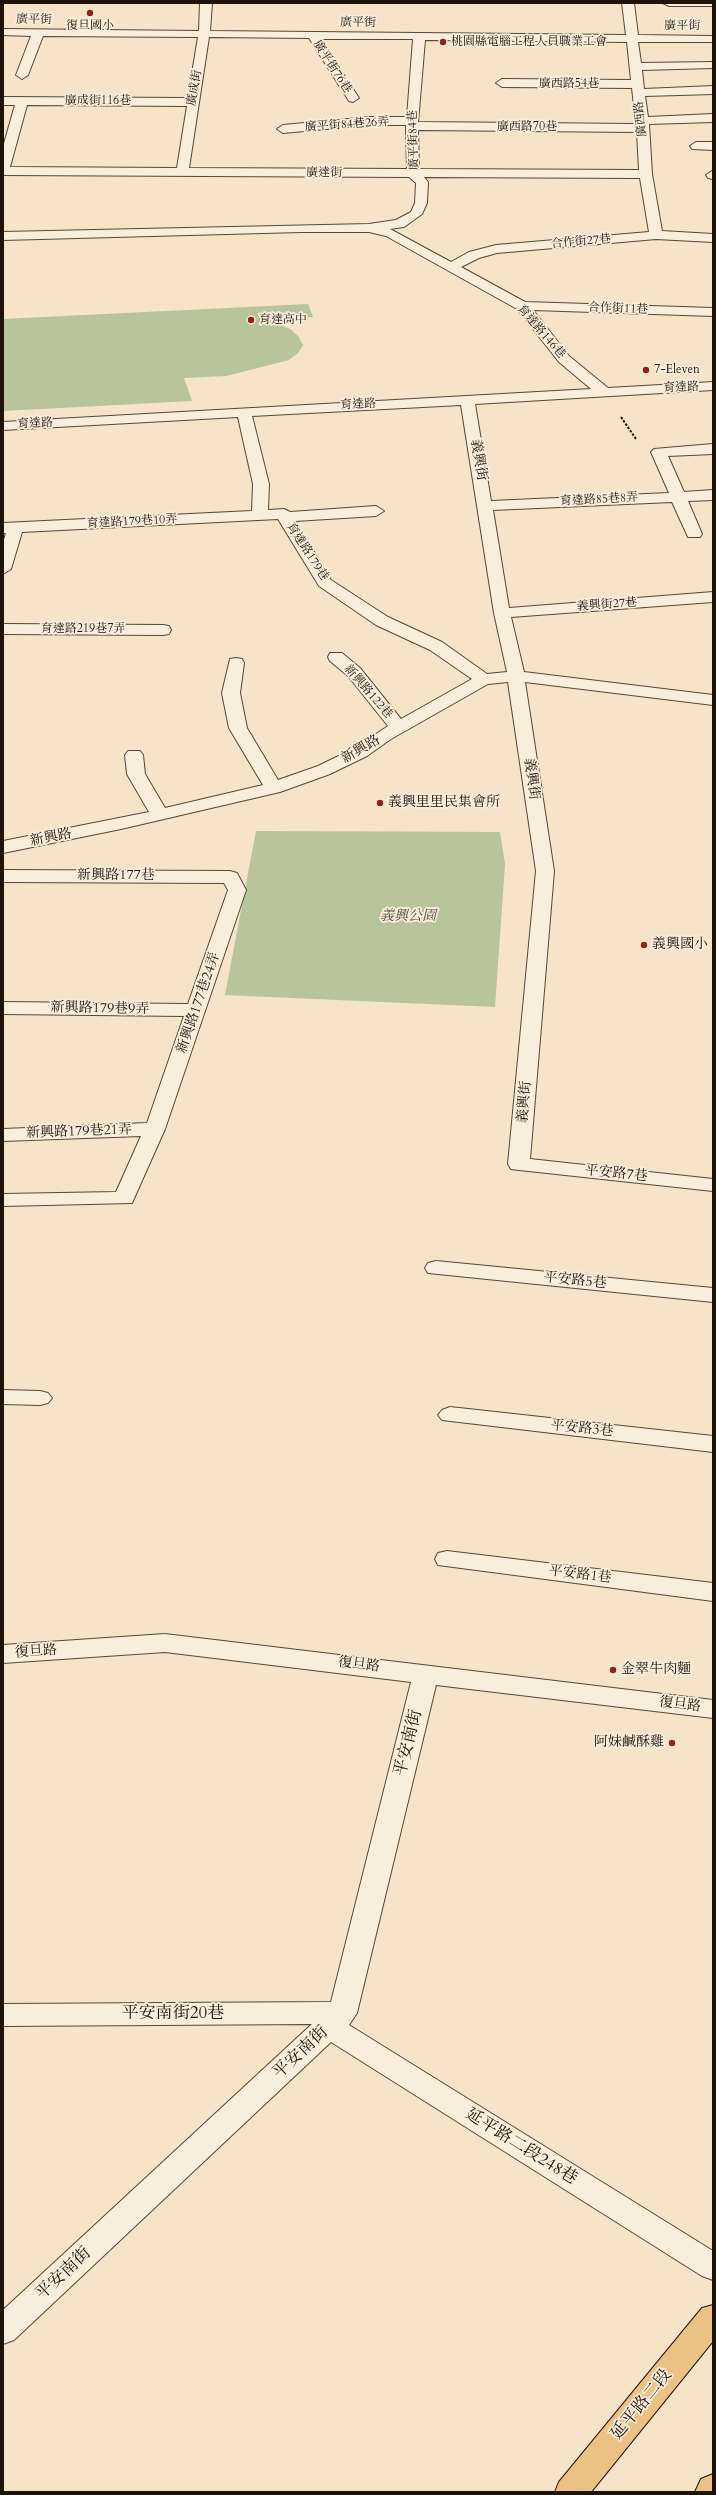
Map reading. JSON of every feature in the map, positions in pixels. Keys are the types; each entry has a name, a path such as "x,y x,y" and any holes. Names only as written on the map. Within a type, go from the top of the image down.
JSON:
{"main road":[{"name":"延平路二段","path":"571,2492 713,2318"}],"street":[{"name":"廣成街","path":"182,173 192,102 204,35 206,3"},
{"name":"廣西路","path":"628,3 636,67 637,89 643,124 646,174 656,235"},
{"path":"669,3 713,3"},
{"name":"廣平街","path":"3,32 713,39"},
{"path":"22,75 38,33"},
{"name":"廣平街76巷","path":"312,35 353,98"},
{"name":"廣平街84巷","path":"369,228 399,224 416,214 421,203 422,182 413,174 412,124 419,37"},
{"path":"636,67 713,65"},
{"name":"廣西路54巷","path":"502,83 637,89 713,90"},
{"name":"廣成街116巷","path":"3,101 192,102"},
{"path":"3,170 22,101"},
{"name":"廣西路70巷","path":"412,124 643,124 713,118"},
{"name":"廣平街84巷26弄","path":"282,130 370,121 412,124"},
{"path":"696,146 713,146"},
{"name":"廣達街","path":"3,170 182,173 646,174"},
{"path":"3,236 369,228"},
{"name":"育達路146巷","path":"369,228 390,232 522,306 564,359 603,392"},
{"name":"合作街27巷","path":"453,266 474,255 496,249 656,235 713,238"},
{"name":"合作街11巷","path":"522,306 713,312"},
{"name":"育達路","path":"3,426 713,386"},
{"name":"義興街","path":"467,399 486,506 502,613 516,676 545,871 519,1164"},
{"path":"244,412 260,484 260,516"},
{"path":"694,534 659,452 713,449"},
{"name":"育達路85巷8弄","path":"486,506 713,495"},
{"path":"284,517 376,511"},
{"name":"育達路179巷","path":"260,516 284,514 284,517 294,530 325,583 382,621 436,646 484,679"},
{"name":"育達路179巷10弄","path":"9,528 260,516"},
{"path":"3,569 9,528"},
{"name":"義興街27巷","path":"502,613 713,597"},
{"name":"育達路219巷7弄","path":"3,629 163,630"},
{"name":"新興路122巷","path":"336,657 354,672 400,728"},
{"path":"236,663 231,693 238,728 274,788"},
{"name":"新興路","path":"3,847 160,815 274,788 337,764 362,752 484,679 516,676 713,700"},
{"path":"134,755 136,774 160,815"},
{"name":"新興路177巷","path":"3,876 230,877"},
{"name":"新興路177巷24弄","path":"3,1200 124,1198 155,1130 237,890 230,877"},
{"name":"新興路179巷9弄","path":"3,1008 196,1010"},
{"name":"新興路179巷21弄","path":"3,1135 155,1130"},
{"name":"平安路7巷","path":"519,1164 713,1185"},
{"name":"平安路5巷","path":"436,1268 713,1295"},
{"path":"3,1397 40,1398"},
{"name":"平安路3巷","path":"450,1415 713,1444"},
{"name":"平安路1巷","path":"447,1559 713,1592"},
{"name":"復旦路","path":"3,1654 165,1643 426,1673 713,1709"},
{"name":"平安南街","path":"3,2330 336,2020 426,1673"},
{"name":"平安南街20巷","path":"3,2015 336,2020"},
{"name":"延平路二段248巷","path":"336,2020 713,2267"}],"path":[{"path":"603,392 644,452 659,452"}],"green space":[{"path":"308,304 313,317 268,319 290,329 298,336 303,345 298,353 289,360 226,376 184,378 192,401 3,411 3,319"},
{"name":"義興公園","path":"256,831 500,832 505,864 495,1007 225,995"}],"place":[{"name":"復旦國小","path":"90,13"},
{"name":"桃園縣電腦工程人員職業工會","path":"443,42"},
{"name":"育達高中","path":"251,320"},
{"name":"7-Eleven","path":"646,370"},
{"name":"義興里里民集會所","path":"380,803"},
{"name":"義興國小","path":"644,945"},
{"name":"金翠牛肉麵","path":"613,1670"},
{"name":"阿妹鹹酥雞","path":"672,1743"}]}
